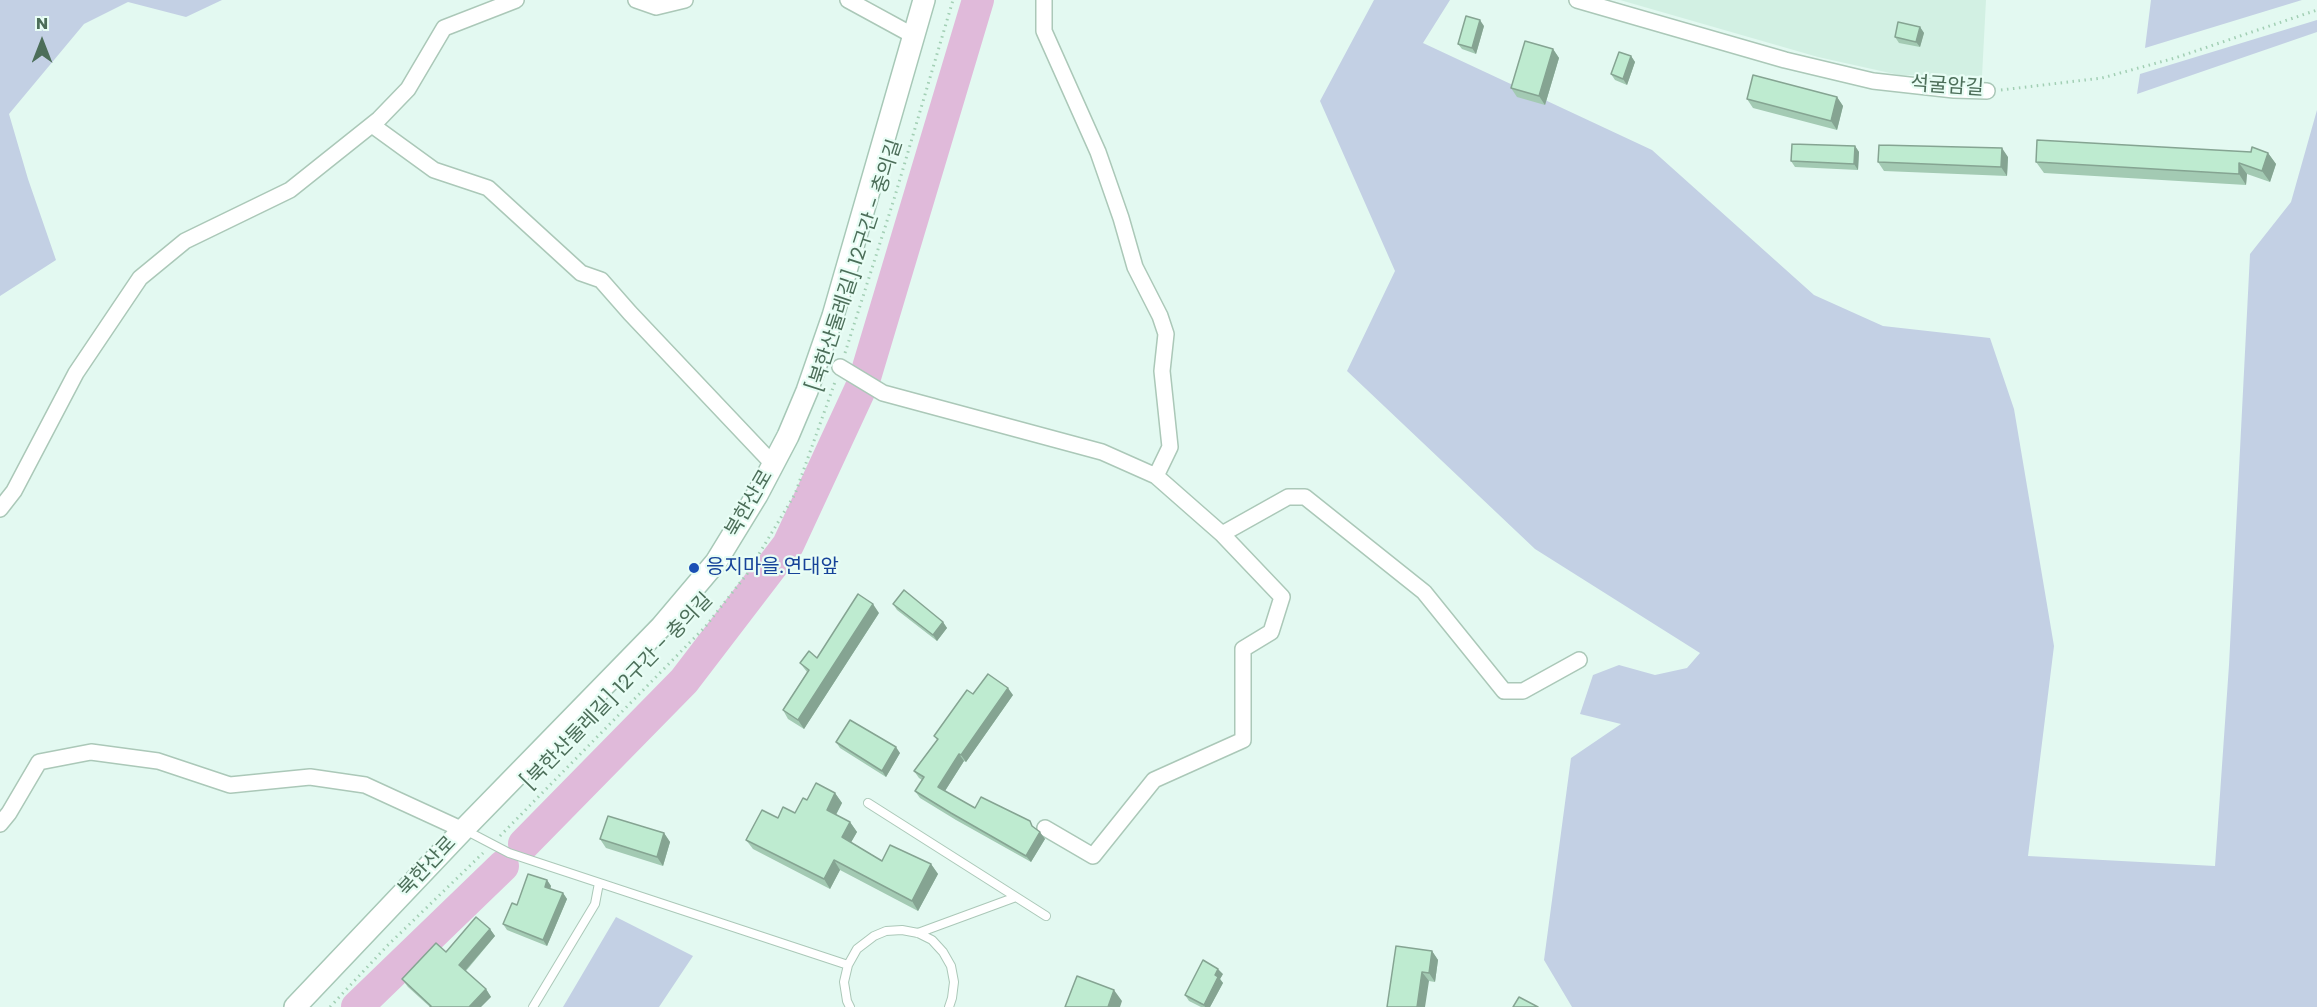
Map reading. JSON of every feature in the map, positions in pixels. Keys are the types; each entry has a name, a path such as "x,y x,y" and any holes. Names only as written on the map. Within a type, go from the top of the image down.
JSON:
{"street":[{"path":"0,509 14,491 76,373 140,278 185,241 290,190 372,125 408,89 444,28 516,0"},
{"path":"636,0 656,6 685,0"},
{"path":"848,0 914,36"},
{"name":"북한산로","path":"295,1007 608,682 695,589 716,562 788,436 807,391 833,316 924,0"},
{"path":"1044,0 1044,31 1098,152 1135,267 1160,316 1166,334 1162,371 1170,447 1156,476"},
{"name":"석굴암길","path":"1577,0 1785,60 1873,81 1954,90 1987,91"},
{"path":"372,125 434,170 488,188 581,273 601,279 630,313 773,464"},
{"path":"841,368 883,393 1102,452 1156,476 1222,534 1282,597 1271,632 1244,649 1244,740 1154,780 1093,856 1045,828"},
{"path":"1222,534 1288,497 1305,497 1424,592 1504,691 1523,691 1580,660"},
{"path":"0,824 39,762 91,752 158,761 230,785 310,777 365,785 463,830"}],"lane":[{"path":"868,803 1046,916"},
{"path":"463,830 509,853 848,965"},
{"path":"533,1007 596,904 599,883"},
{"path":"918,933 1016,897"},
{"path":"850,1007 844,982 848,965 857,949 871,938 894,930 918,933 938,946 951,966 954,982 949,1007"}],"path":[{"name":"[북한산둘레길] 12구간 - 충의길","path":"330,1007 387,946 492,844 705,627 747,574 795,494 841,368 953,0"},
{"name":"석굴암길","path":"1987,91 2048,86 2102,78 2175,58 2317,10"}],"shaded area":[{"path":"0,0 222,0 186,17 128,2 84,24 9,114 28,179 56,260 0,296"},
{"path":"1374,0 1450,0 1423,43 1652,150 1814,295 1883,326 1990,338 2014,409 2054,646 2028,856 2215,866 2229,665 2250,254 2291,202 2317,110 2317,1007 1572,1007 1544,960 1571,758 1621,724 1580,714 1593,675 1619,665 1655,675 1687,668 1700,653 1535,549 1347,371 1395,271 1320,101"},
{"path":"1620,0 1986,0 1982,76 1899,75 1818,57"},
{"path":"2151,0 2302,0 2145,48"},
{"path":"2317,20 2317,32 2137,94 2140,74"},
{"path":"616,917 693,956 659,1007 563,1007"}],"building":[{"path":"1466,16 1480,20 1472,48 1458,44"},
{"path":"1898,22 1920,27 1916,42 1895,37"},
{"path":"1525,41 1553,49 1539,96 1511,88"},
{"path":"1619,52 1631,56 1623,79 1611,74"},
{"path":"1753,75 1837,97 1831,121 1747,99"},
{"path":"2037,140 2251,152 2252,147 2268,153 2262,171 2239,163 2239,174 2036,162"},
{"path":"1792,144 1855,146 1854,164 1791,161"},
{"path":"1879,145 2002,148 2001,167 1878,162"},
{"path":"904,590 943,622 933,635 893,604"},
{"path":"858,594 873,604 798,720 783,710 809,670 800,663 809,651 817,658"},
{"path":"988,674 1008,688 961,755 959,754 938,787 975,808 981,797 1030,821 1032,826 1040,832 1026,856 915,791 924,777 914,771 938,739 934,736 967,690 973,694"},
{"path":"850,720 896,747 882,771 836,742"},
{"path":"816,783 835,793 827,810 850,822 842,837 882,861 890,845 931,864 912,901 834,860 824,879 746,840 762,810 778,818 783,807 795,813 803,798 807,800"},
{"path":"608,816 664,833 657,857 600,839"},
{"path":"528,874 547,880 545,887 563,893 543,940 503,924 512,903 517,905"},
{"path":"476,917 490,929 459,965 486,989 469,1007 430,1007 402,979 436,943 446,952"},
{"path":"1396,946 1432,951 1429,973 1422,972 1417,1007 1387,1007"},
{"path":"1203,960 1218,969 1215,975 1218,977 1204,1005 1185,995"},
{"path":"1077,976 1114,990 1108,1007 1065,1007"},
{"path":"1519,997 1538,1007 1513,1007"}],"waterway":[{"path":"524,844 684,681 788,545 864,381 978,0"},
{"path":"357,1007 503,866"}],"place":[{"name":"응지마을.연대앞","path":"694,568"}]}
